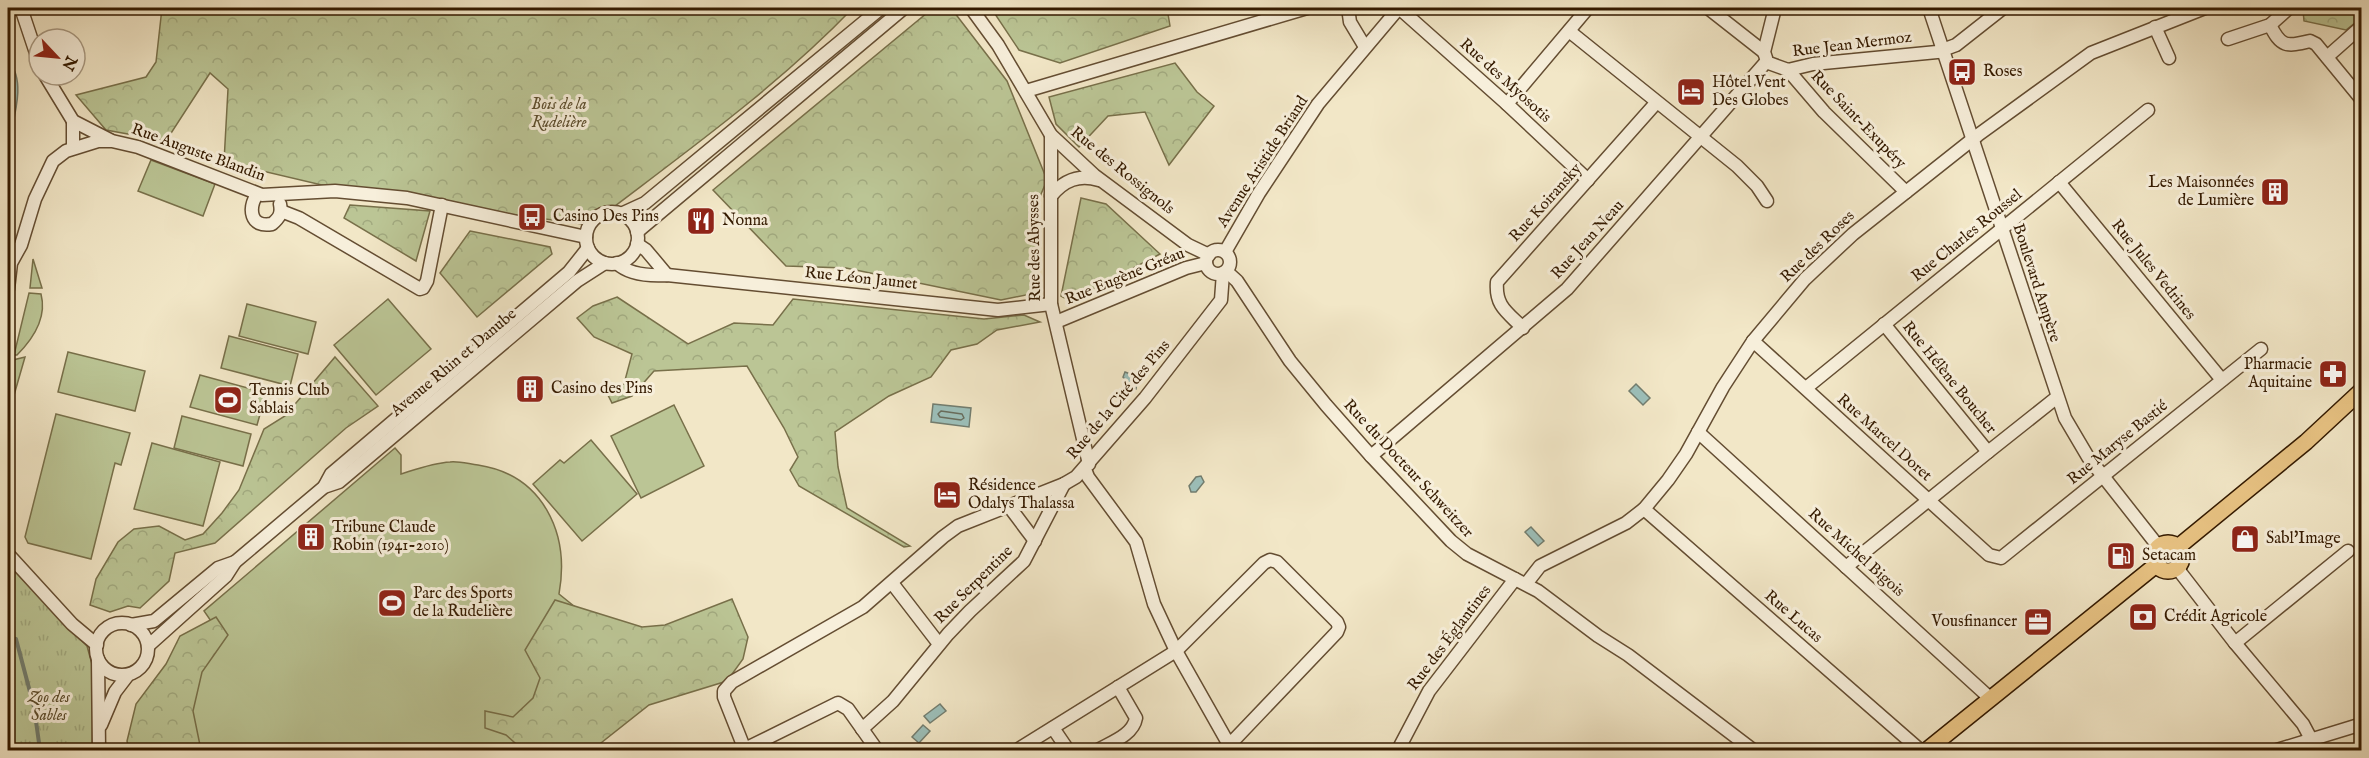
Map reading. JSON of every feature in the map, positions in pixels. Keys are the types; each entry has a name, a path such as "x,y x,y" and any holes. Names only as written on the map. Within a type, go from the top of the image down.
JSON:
{"main road":[{"path":"2178,547 2306,442 2361,390"},
{"path":"2306,442 2332,425 2361,401"},
{"path":"2168,542 2178,547 2182,558 2178,568 2167,572 2156,565 2153,555 2158,546 2168,542"},
{"path":"1927,750 2156,565"}],"street":[{"path":"21,8 27,27"},
{"path":"621,214 645,203 881,8"},
{"path":"667,274 637,238 629,218 608,212 596,218 590,225 587,242 598,260 611,263 632,255 637,238 904,8"},
{"name":"Rue des Rossignols","path":"971,8 998,45 1051,135 1103,181 1208,259"},
{"path":"1026,91 1307,8"},
{"path":"1348,8 1350,22 1365,47"},
{"name":"Avenue Aristide Briand","path":"1225,252 1289,146 1318,104 1399,8"},
{"name":"Rue des Myosotis","path":"1399,8 1508,104 1588,180"},
{"path":"1508,104 1588,8"},
{"path":"1708,8 1755,46 1765,57"},
{"name":"Rue Jean Neau","path":"1371,456 1567,289 1700,138 1765,57 1775,8"},
{"name":"Boulevard Ampère","path":"1929,8 2056,398 2079,443 2158,546"},
{"path":"1943,50 1956,45 2003,8"},
{"name":"Rue des Roses","path":"1521,582 1540,566 1626,523 1644,509 1668,480 1698,432 1722,387 1753,341 1826,257 1972,140 2091,53 2205,8"},
{"path":"2228,39 2270,25 2289,8"},
{"path":"2270,25 2278,40 2284,44 2295,45 2312,41 2361,100"},
{"path":"2326,57 2361,26"},
{"path":"2155,27 2169,58"},
{"path":"1569,31 1737,166 1757,186 1767,201"},
{"name":"Rue Jean Mermoz","path":"1765,57 1788,70 1813,64 1943,50"},
{"name":"Rue Saint-Exupéry","path":"1788,70 1824,112 1906,192"},
{"path":"53,87 74,121 112,141"},
{"name":"Rue Koiransky","path":"1523,328 1499,304 1496,296 1497,282 1656,103"},
{"name":"Rue Charles Roussel","path":"1806,388 2148,110"},
{"path":"73,148 74,121"},
{"name":"Rue des Abysses","path":"1051,135 1051,304 1088,477 1136,542 1154,604 1176,651 1230,747"},
{"name":"Rue Auguste Blandin","path":"8,289 9,262 21,245 35,199 53,161 73,148 89,142 112,141 138,147 257,194 335,191 407,198 587,242"},
{"path":"1051,196 1059,186 1071,179 1086,176 1103,181"},
{"name":"Rue Jules Vedrines","path":"2059,182 2222,380"},
{"path":"257,194 250,210 253,218 259,223 272,224 279,218 281,211 280,203 274,195"},
{"path":"281,211 299,218 420,289 427,280 442,205"},
{"name":"Avenue Rhin et Danube","path":"148,646 226,576 235,562 324,487 331,474 569,272 587,242"},
{"path":"1218,250 1225,252 1230,261 1225,272 1212,272 1208,259 1218,250"},
{"name":"Rue Eugène Gréau","path":"1056,322 1208,259"},
{"name":"Rue Léon Jaunet","path":"611,263 625,270 654,276 667,274 998,310 1051,304"},
{"name":"Avenue Rhin et Danube","path":"324,487 339,482 577,281 611,263"},
{"name":"Rue du Docteur Schweitzer","path":"1225,272 1237,281 1290,361 1371,456 1451,541 1467,554 1521,582 1628,655 1753,750"},
{"name":"Rue de la Cité des Pins","path":"744,750 724,691 732,682 863,607 958,526 1064,484 1087,467 1145,398 1221,300 1225,272"},
{"name":"Rue Hélène Boucher","path":"1884,324 1988,452"},
{"name":"Rue Marcel Doret","path":"1753,341 1994,558"},
{"name":"Rue Maryse Bastié","path":"1994,558 2005,556 2261,349"},
{"path":"1846,567 2056,398"},
{"name":"Rue Michel Bigois","path":"1698,432 1991,699"},
{"name":"Rue Serpentine","path":"862,729 893,702 939,644 988,592 1018,567 1035,541 1064,484"},
{"path":"1008,505 1035,541"},
{"name":"Rue Lucas","path":"1644,509 1920,750"},
{"path":"2235,643 2348,551"},
{"path":"8,555 72,624 97,645"},
{"path":"1017,750 1176,651 1264,562 1270,560 1277,562 1337,622 1339,627 1337,632 1230,747"},
{"name":"Avenue Rhin et Danube","path":"131,625 154,621 218,568 235,562"},
{"path":"2178,568 2235,643 2303,723 2304,745"},
{"name":"Rue des Églantines","path":"1398,750 1429,691 1521,582"},
{"name":"Rue Serpentine","path":"892,583 939,644"},
{"path":"99,750 97,645 103,632 110,626 131,625 143,634 148,646 146,659 142,665 128,675 115,692 100,729"},
{"path":"98,659 102,666 113,674 128,675"},
{"path":"1098,750 1130,731 1135,725 1136,718 1118,687"},
{"path":"744,750 838,704 848,709 877,750"},
{"path":"2277,750 2304,745 2361,724"},
{"path":"1053,728 1068,750"}],"green space":[{"name":"Bois de la Rudelière","path":"162,8 853,8 759,95 590,225 360,194 224,162 228,89 210,73 166,141 106,130 76,95 146,77 156,62"},
{"path":"933,8 951,8 1007,81 1047,180 1036,206 1036,293 1001,300 846,268 786,266 713,190"},
{"path":"991,8 1167,8 1170,26 1060,63 1019,50"},
{"path":"2305,8 2361,8 2361,18 2346,30 2304,21 2303,10"},
{"path":"1175,63 1197,92 1214,106 1169,165 1145,112 1108,116 1079,147 1056,124 1049,97"},
{"path":"151,160 215,184 203,216 138,191"},
{"path":"1081,198 1106,204 1160,254 1070,301 1061,296"},
{"path":"350,205 430,211 416,261 344,218"},
{"path":"470,231 550,247 552,254 477,317 440,273"},
{"path":"33,259 42,288 30,288"},
{"path":"29,293 41,294 41,319 29,342 17,355 14,355"},
{"path":"617,297 688,344 734,323 773,325 793,299 984,319 1024,315 1040,322 997,330 977,344 951,350 931,377 889,396 835,432 838,467 847,508 910,546 904,547 799,486 790,470 798,457 784,428 747,366 654,371 632,396 612,403 607,393 624,384 632,354 594,337 577,318 593,306"},
{"path":"388,299 431,349 376,395 334,345"},
{"path":"247,304 316,322 308,354 239,336"},
{"path":"229,336 298,354 290,386 221,368"},
{"path":"68,352 145,371 135,411 58,392"},
{"path":"25,357 8,416 8,376 13,360"},
{"path":"335,357 378,406 346,428 215,543 175,553 169,581 140,608 128,606 110,612 90,605 96,579 118,542 134,529 159,526 185,540 203,534 239,490 264,429 285,416"},
{"name":"Tennis Club Sablais","path":"200,375 266,393 257,425 190,407"},
{"path":"674,405 704,466 641,498 611,436"},
{"path":"56,414 130,433 121,465 115,463 91,559 28,543 25,537"},
{"path":"182,416 251,434 243,466 174,448"},
{"path":"591,440 637,494 582,541 533,484 560,460 564,463"},
{"path":"152,443 220,462 203,526 134,509"},
{"name":"Parc des Sports de la Rudelière","path":"395,448 401,455 401,474 425,466 444,463 478,465 501,471 520,481 535,494 547,510 560,550 559,594 611,636 561,750 185,750 197,647 211,621 204,611"},
{"name":"Zoo des Sables","path":"8,564 87,646 93,668 92,750 9,750"},
{"path":"732,599 748,637 743,659 727,681 649,705 592,750 523,750 506,735 485,728 485,711 513,717 533,698 540,678 525,650 555,600 642,627 665,625"},
{"path":"216,617 228,635 202,672 193,711 201,750 129,750 127,741 136,704 166,664 180,636"}],"water":[{"path":"8,61 14,69 18,90 8,146"},
{"path":"1125,372 1133,375 1137,380 1136,389 1133,389 1123,377"},
{"path":"1636,384 1650,398 1643,405 1629,391"},
{"path":"933,404 971,408 969,427 931,422"},
{"path":"1201,476 1204,482 1196,492 1191,492 1189,486 1196,477"},
{"path":"1531,527 1544,541 1538,546 1525,532"},
{"path":"940,704 946,711 930,723 924,716"},
{"path":"923,725 930,731 919,743 912,737"}],"waterway":[{"path":"8,637 16,639 34,707 40,750"}],"place":[{"name":"Roses","path":"1962,72"},
{"name":"Hôtel Vent Des Globes","path":"1691,92"},
{"name":"Les Maisonnées de Lumière","path":"2275,192"},
{"name":"Casino Des Pins","path":"532,217"},
{"name":"Nonna","path":"701,221"},
{"name":"Pharmacie Aquitaine","path":"2333,374"},
{"name":"Casino des Pins","path":"530,389"},
{"name":"Tennis Club Sablais","path":"228,400"},
{"name":"Résidence Odalys Thalassa","path":"947,495"},
{"name":"Tribune Claude Robin (1941-2010)","path":"311,537"},
{"name":"Sabl'Image","path":"2245,539"},
{"name":"Setacam","path":"2121,556"},
{"name":"Parc des Sports de la Rudelière","path":"392,603"},
{"name":"Crédit Agricole","path":"2143,617"},
{"name":"Vousfinancer","path":"2038,622"}]}
